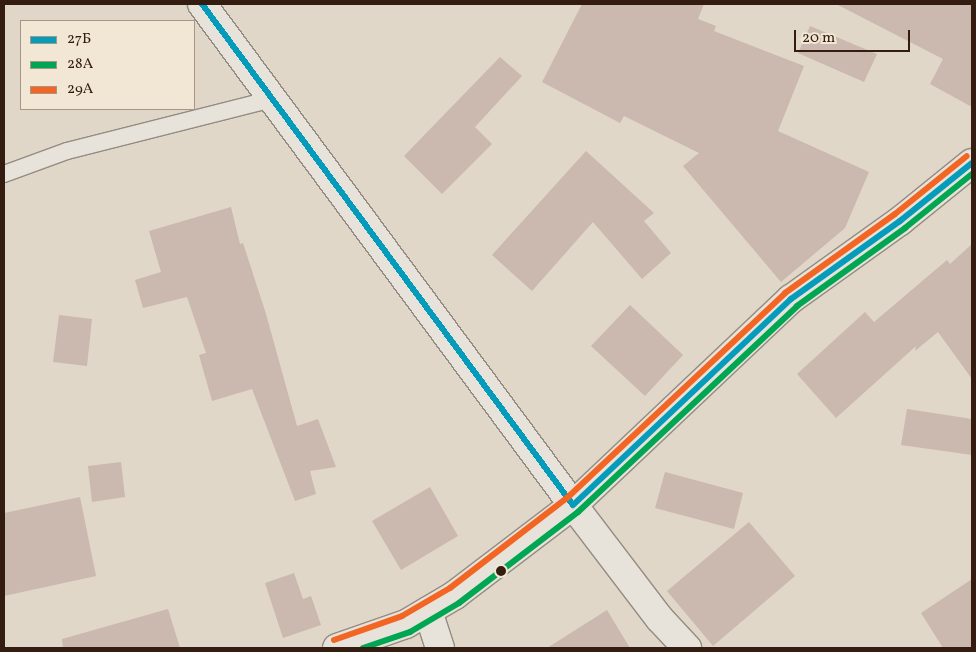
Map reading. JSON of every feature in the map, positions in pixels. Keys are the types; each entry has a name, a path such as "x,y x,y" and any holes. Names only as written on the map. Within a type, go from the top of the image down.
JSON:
{"street":[{"path":"202,4 573,505 660,619 687,648"},
{"path":"337,648 406,624 428,611 455,594 573,505 791,299 900,220 972,163"},
{"path":"428,611 440,648"}],"lane":[{"path":"4,174 67,151 272,99"}],"building":[{"path":"582,4 704,4 698,19 716,26 714,31 804,66 778,131 869,172 845,228 781,282 683,166 699,153 624,116 620,123 542,82"},
{"path":"836,4 972,4 972,107 930,84 943,59"},
{"path":"810,26 877,54 864,82 798,53"},
{"path":"500,57 522,76 475,127 492,144 442,194 404,156"},
{"path":"586,151 654,213 644,221 671,253 642,279 593,222 532,291 492,255"},
{"path":"231,207 240,244 243,243 266,314 297,426 318,419 336,467 310,471 316,494 295,501 252,389 212,401 199,355 206,353 187,297 143,308 135,280 161,272 149,231"},
{"path":"972,244 972,379 938,332 915,351 916,346 836,418 797,374 865,312 874,322 947,260 950,264"},
{"path":"630,305 683,355 645,396 591,346"},
{"path":"59,315 92,319 87,366 53,362"},
{"path":"907,409 972,419 972,455 901,445"},
{"path":"121,462 125,497 92,502 88,466"},
{"path":"665,472 743,493 734,529 655,508"},
{"path":"430,487 458,536 401,570 372,521"},
{"path":"80,497 96,576 4,596 4,513"},
{"path":"749,522 795,576 713,646 667,591"},
{"path":"294,573 303,599 311,596 321,625 283,638 265,583"},
{"path":"972,579 972,648 943,648 921,613"},
{"path":"168,609 180,648 63,648 62,639"},
{"path":"607,610 630,648 547,648"}],"transit line":[{"name":"27Б","path":"202,4 573,505 791,299 900,221 972,163"},
{"name":"29А","path":"334,640 402,616 450,588 567,498 785,293 895,214 967,156"},
{"name":"28А","path":"363,648 410,632 459,603 578,512 797,306 905,228 972,174"}]}
